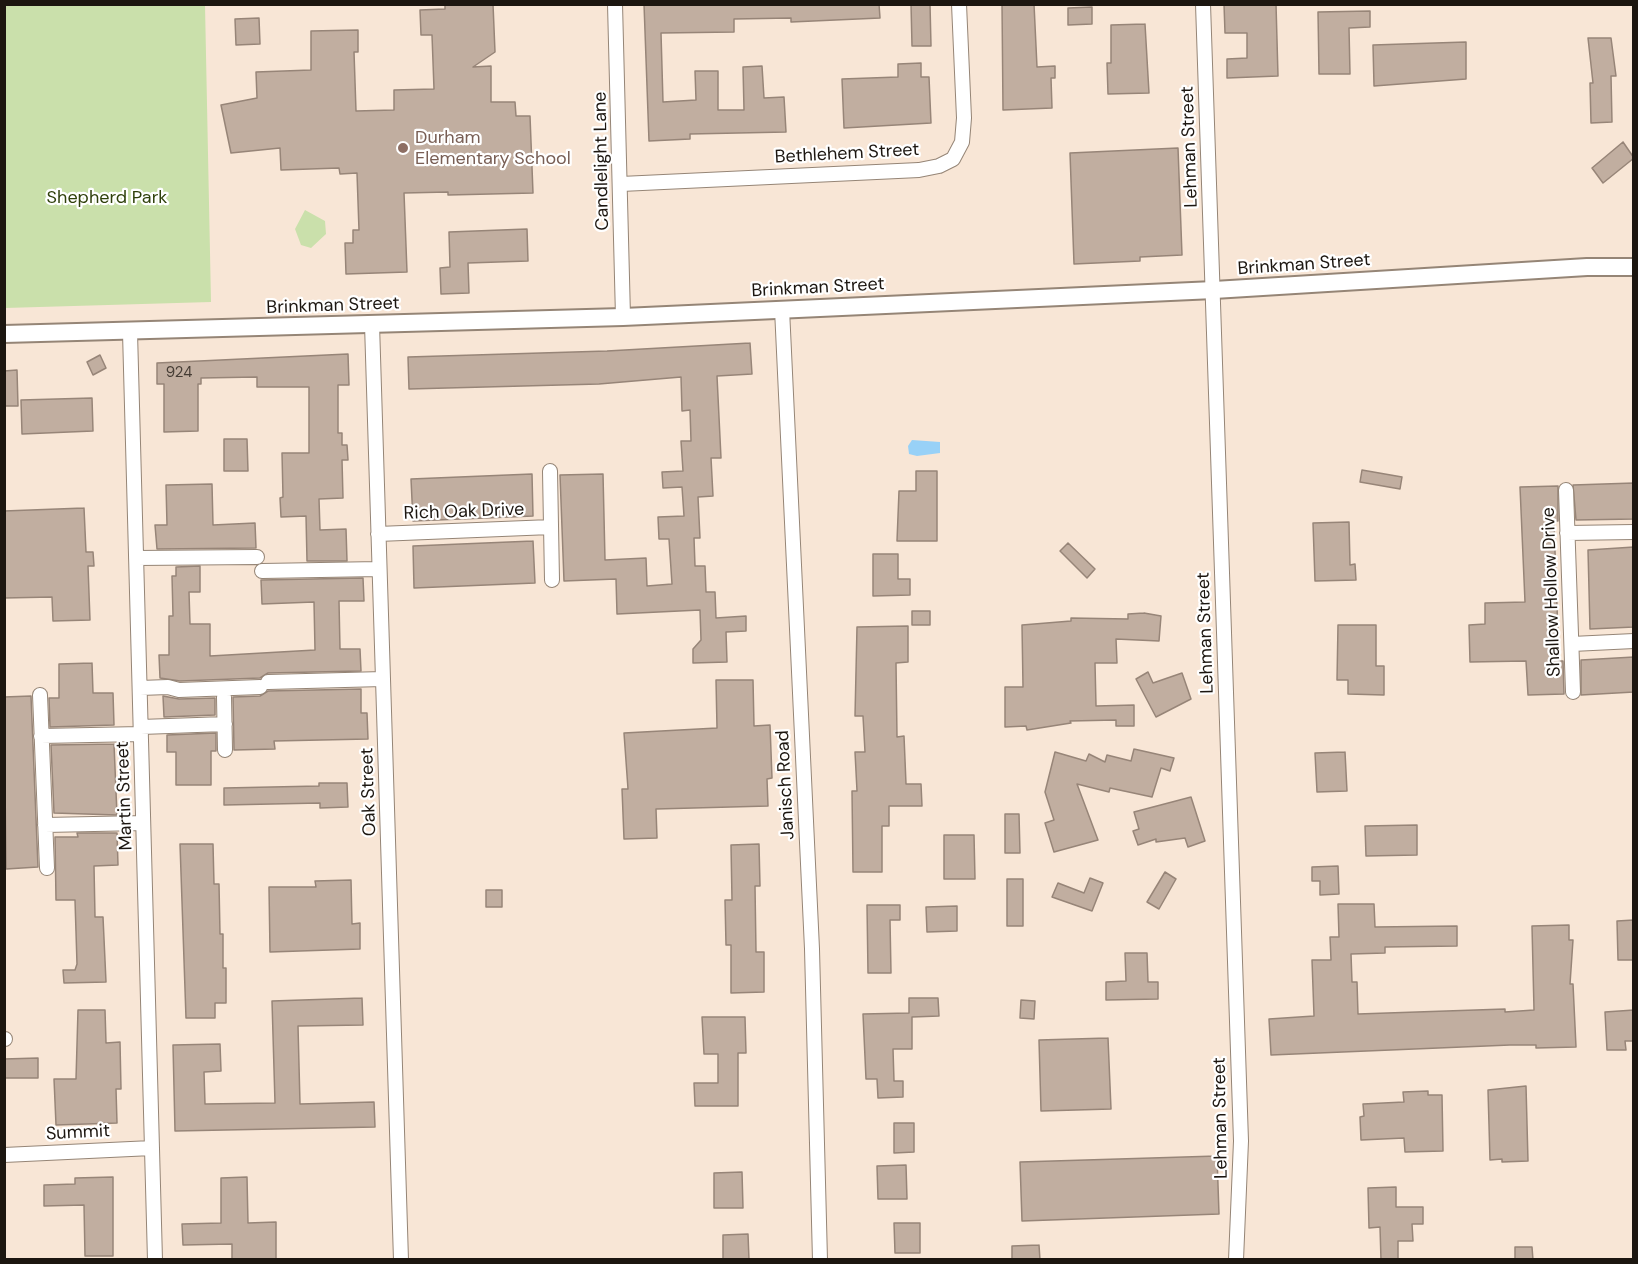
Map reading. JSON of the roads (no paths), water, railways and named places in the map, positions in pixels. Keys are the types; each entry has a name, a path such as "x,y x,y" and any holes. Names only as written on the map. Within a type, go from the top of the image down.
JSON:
{"street":[{"name":"Candlelight Lane","path":"615,4 623,317"},
{"name":"Bethlehem Street","path":"621,184 918,170 939,166 953,159 962,142 964,118 959,4"},
{"name":"Lehman Street","path":"1203,4 1240,1133 1236,1260"},
{"name":"Brinkman Street","path":"4,334 623,317 1214,290 1587,267 1634,267"},
{"name":"Janisch Road","path":"782,309 812,949 820,1260"},
{"name":"Oak Street","path":"372,324 401,1260"},
{"name":"Martin Street","path":"130,332 155,1260"},
{"path":"550,471 552,580"},
{"name":"Shallow Hollow Drive","path":"1566,490 1574,692"},
{"name":"Rich Oak Drive","path":"378,534 551,527"},
{"path":"1567,533 1634,532"},
{"path":"136,558 257,557"},
{"path":"262,571 379,569"},
{"path":"1572,644 1634,641"},
{"path":"140,688 168,687 179,690 383,679"},
{"path":"40,695 47,868"},
{"path":"224,697 225,750"},
{"path":"41,736 225,724"},
{"path":"45,825 143,823"},
{"name":"Summit","path":"4,1155 152,1148"}],"water":[{"path":"912,440 940,442 940,453 917,456 909,454 908,446"}],"place":[{"name":"Durham Elementary School","path":"403,148"}],"park label":[{"name":"Shepherd Park","path":"107,198"}]}
